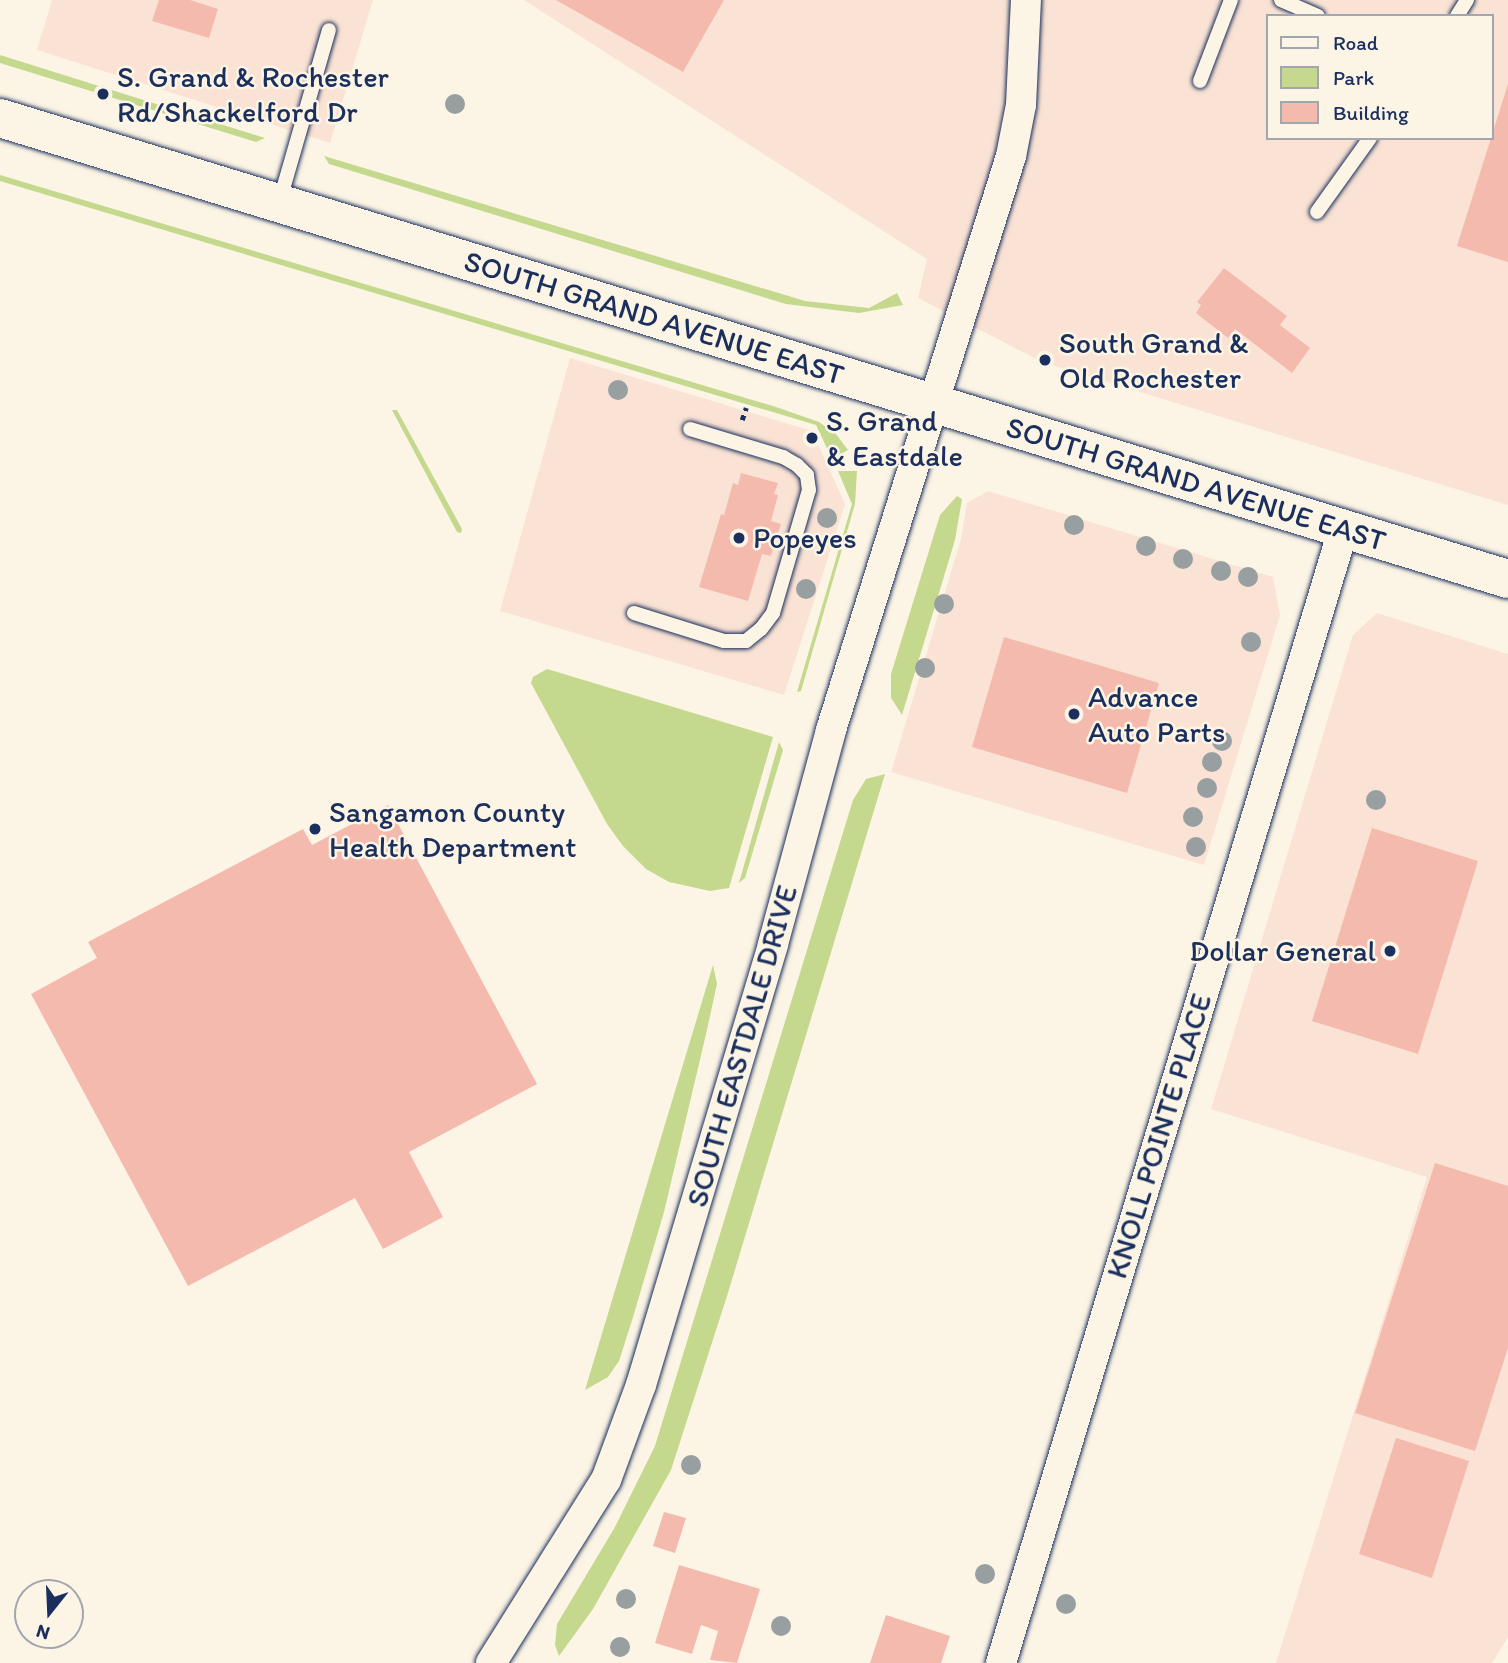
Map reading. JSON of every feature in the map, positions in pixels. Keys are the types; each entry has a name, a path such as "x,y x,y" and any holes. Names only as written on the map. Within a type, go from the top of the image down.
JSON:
{"main road":[{"name":"SOUTH GRAND AVENUE EAST","path":"0,118 1508,579"}],"street":[{"name":"SOUTH EASTDALE DRIVE","path":"491,1663 606,1480 622,1440 773,944 831,730 1011,156 1021,105 1026,0"},
{"name":"KNOLL POINTE PLACE","path":"1001,1663 1343,530"}],"lane":[{"path":"1200,81 1231,0"},
{"path":"1281,0 1313,14"},
{"path":"279,204 329,30"},
{"path":"1317,212 1369,140"},
{"path":"634,613 724,641 746,641 761,629 773,613 809,490 807,475 783,457 690,429"}],"shaded area":[{"path":"52,0 373,0 330,143 37,50"},
{"path":"524,0 1508,0 1508,505 1042,362 918,298 927,259"},
{"path":"570,358 812,431 845,504 784,695 500,611"},
{"path":"988,491 1273,577 1280,615 1204,865 891,772 961,539 967,503"},
{"path":"1377,613 1508,654 1508,1637 1492,1663 1276,1663 1427,1177 1211,1109 1353,635"}],"green space":[{"path":"0,55 265,138 256,142 0,63"},
{"path":"324,156 805,301 869,308 897,293 903,305 859,313 786,304 329,164"},
{"path":"0,175 776,407 819,422 836,434 848,450 832,459 816,425 0,181"},
{"path":"392,410 397,410 462,529 461,533 457,532"},
{"path":"838,471 857,471 855,504 801,691 797,692 852,504"},
{"path":"957,496 962,499 955,540 902,715 891,698 891,674 940,515"},
{"path":"547,669 773,737 729,888 710,891 669,882 646,869 623,846 607,824 531,683 533,677"},
{"path":"779,742 783,750 745,878 739,883"},
{"path":"885,774 727,1296 671,1470 593,1609 559,1656 555,1645 557,1624 615,1527 655,1446 853,800 866,779"},
{"path":"713,965 717,984 706,1034 664,1212 633,1317 619,1361 608,1377 585,1390"}],"building":[{"path":"159,0 190,0 218,9 209,38 152,21"},
{"path":"556,0 724,0 683,72"},
{"path":"1508,84 1508,262 1457,246 1490,140 1494,140 1494,128"},
{"path":"1224,268 1287,316 1280,325 1310,348 1292,373 1235,329 1228,338 1196,313 1201,305 1197,302"},
{"path":"741,473 778,483 774,494 778,495 771,521 781,524 771,556 762,554 748,601 699,587 721,514 724,515 733,483 738,485"},
{"path":"1004,637 1159,683 1127,793 972,747"},
{"path":"388,805 537,1084 409,1152 443,1217 383,1249 355,1198 188,1286 31,994 97,958 88,942 303,829 312,845"},
{"path":"1372,828 1478,861 1418,1054 1312,1021"},
{"path":"1435,1163 1508,1186 1508,1348 1475,1451 1355,1413"},
{"path":"1396,1438 1469,1461 1432,1578 1359,1554"},
{"path":"664,1512 686,1518 675,1553 653,1546"},
{"path":"679,1565 760,1589 737,1663 710,1660 718,1631 701,1625 692,1654 655,1643"},
{"path":"886,1615 950,1636 941,1663 870,1663"}],"place":[{"name":"S. Grand & Rochester Rd/Shackelford Dr","path":"103,94"},
{"name":"South Grand & Old Rochester","path":"1045,360"},
{"name":"S. Grand & Eastdale","path":"812,438"},
{"name":"Popeyes","path":"739,538"},
{"name":"Advance Auto Parts","path":"1074,714"},
{"name":"Sangamon County Health Department","path":"315,829"},
{"name":"Dollar General","path":"1390,951"}]}
